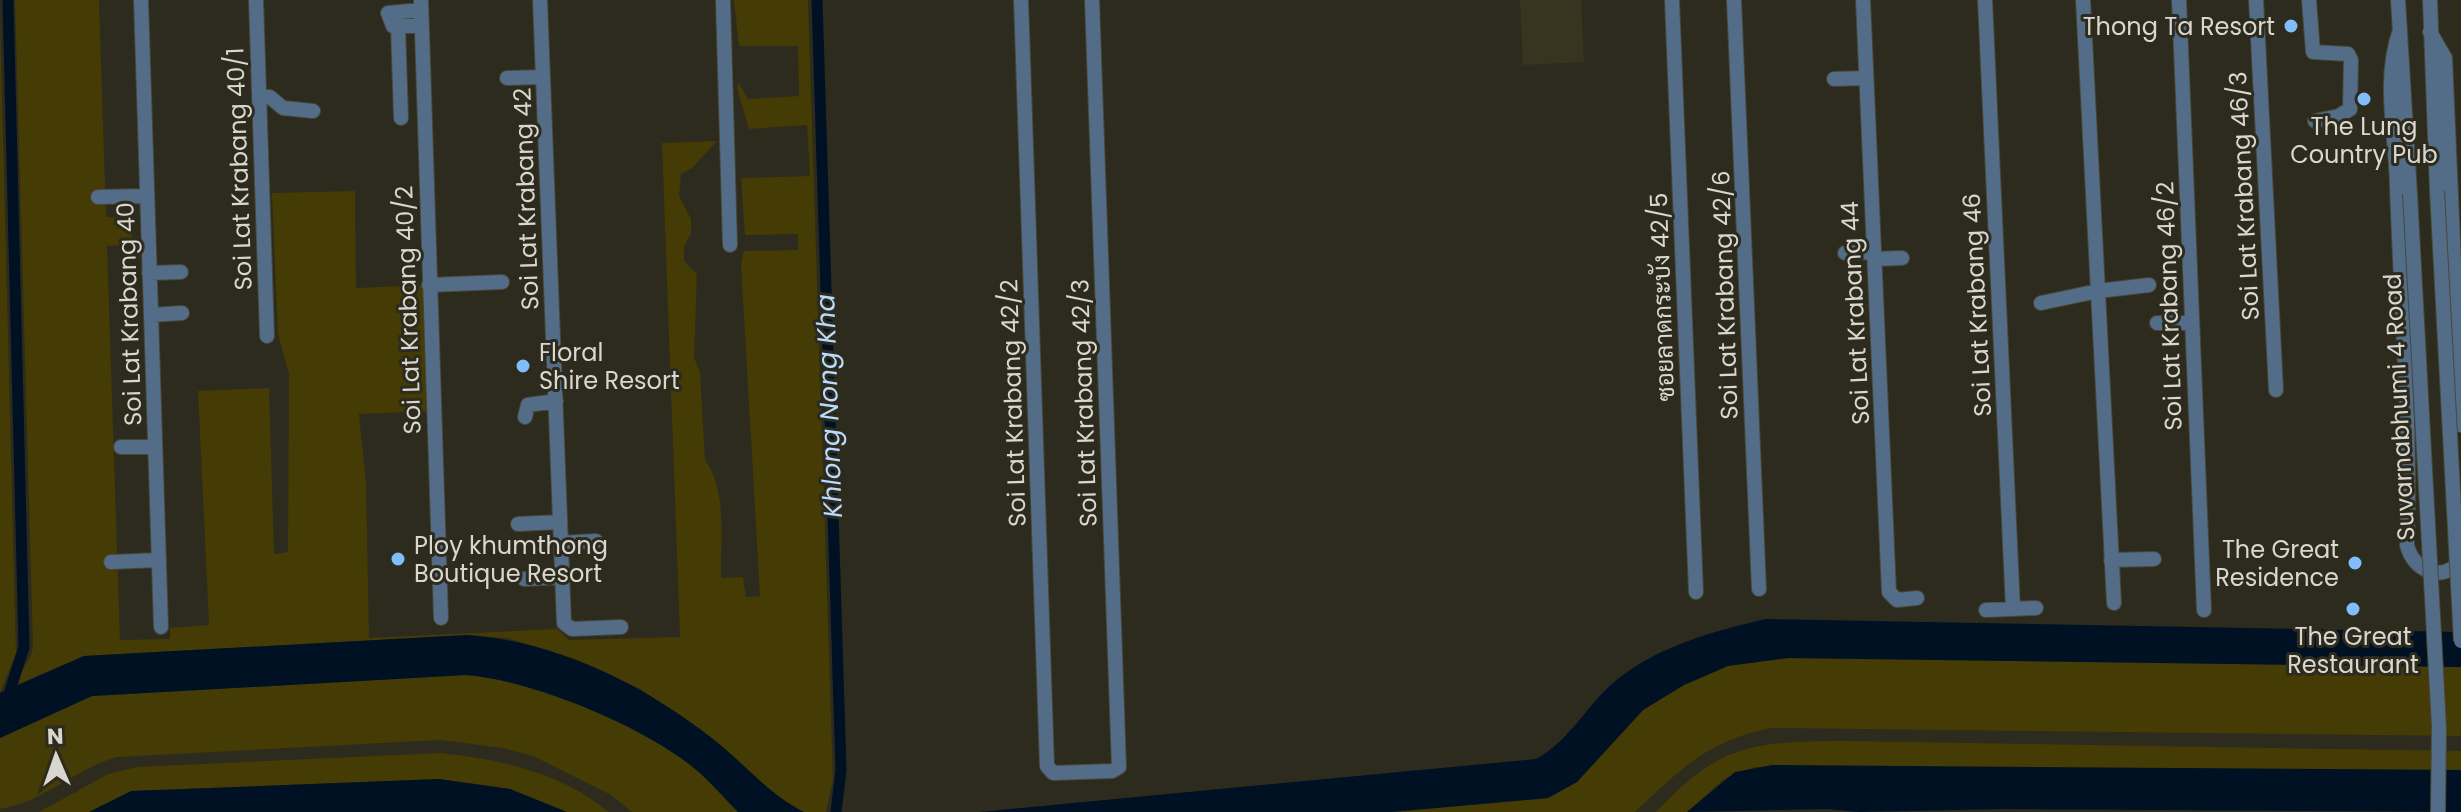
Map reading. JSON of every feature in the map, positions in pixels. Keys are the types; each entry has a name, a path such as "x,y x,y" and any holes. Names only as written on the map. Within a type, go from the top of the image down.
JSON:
{"street":[{"name":"Soi Lat Krabang 40","path":"141,0 161,627"},
{"name":"Soi Lat Krabang 40/1","path":"256,0 267,336"},
{"name":"Soi Lat Krabang 42","path":"540,0 560,522 568,628 621,627"},
{"path":"723,0 730,245"},
{"name":"Soi Lat Krabang 42/2","path":"1021,0 1047,766 1053,773 1082,771"},
{"name":"Soi Lat Krabang 42/3","path":"1082,771 1112,771 1119,767 1092,0"},
{"name":"ซอยลาดกระบัง 42/5","path":"1672,0 1696,592"},
{"name":"Soi Lat Krabang 42/6","path":"1734,0 1759,589"},
{"name":"Soi Lat Krabang 44","path":"1863,0 1889,592 1897,600 1917,598"},
{"name":"Soi Lat Krabang 46","path":"1985,0 2013,609"},
{"path":"2083,0 2114,603"},
{"name":"Soi Lat Krabang 46/2","path":"2179,0 2204,610"},
{"name":"Soi Lat Krabang 46/3","path":"2256,0 2276,390"},
{"path":"2309,0 2313,52 2348,54 2351,60 2350,109 2339,116 2315,121"},
{"name":"Suvarnabhumi 4 Road","path":"2398,0 2439,727 2438,812"},
{"name":"Suvarnabhumi 4 Road","path":"2430,0 2461,641"},
{"path":"421,5 389,11 390,25 421,26"},
{"name":"Soi Lat Krabang 40/2","path":"421,5 441,618"},
{"path":"398,26 401,118"},
{"path":"2400,30 2393,50 2390,81 2397,181 2407,545 2416,566 2425,571 2448,571 2461,560"},
{"path":"2430,32 2445,58 2461,425"},
{"path":"507,78 543,77"},
{"path":"1834,79 1866,78"},
{"path":"259,97 270,97 283,108 313,111"},
{"path":"98,197 147,196"},
{"path":"1845,253 1902,258"},
{"path":"149,273 181,272"},
{"path":"429,285 502,282"},
{"path":"2041,303 2098,291 2149,285"},
{"path":"151,315 182,313"},
{"path":"2157,323 2192,323"},
{"path":"525,417 528,405 556,401"},
{"path":"121,447 155,447"},
{"path":"518,524 560,522"},
{"path":"561,543 596,541"},
{"path":"2111,560 2154,559"},
{"path":"111,562 159,560"},
{"path":"524,579 563,577"},
{"path":"1986,610 2036,608"}],"shaded area":[{"path":"15,0 99,0 106,217 131,218 133,245 107,246 120,640 170,639 170,628 209,625 198,391 269,388 274,554 288,552 289,374 278,334 272,193 355,191 356,288 426,285 432,411 359,414 366,483 369,638 557,629 569,640 680,637 662,143 717,141 692,168 681,174 679,196 691,219 691,234 684,246 684,261 697,274 694,358 700,372 705,460 712,472 720,501 721,578 743,577 746,597 760,596 741,264 744,251 798,250 798,234 745,235 741,178 810,176 807,125 749,129 737,88 738,82 748,99 799,96 798,46 739,46 734,0 808,0 833,780 826,812 804,812 783,802 713,739 639,688 550,651 507,638 467,635 84,656 18,684 33,647"},
{"path":"1520,0 1581,0 1584,62 1523,65"},
{"path":"0,15 16,653 0,693"},
{"path":"1788,658 2461,667 2461,736 1771,728 1712,749 1681,770 1635,812 1391,812 1548,798 1577,782 1643,710 1684,685 1727,666"},
{"path":"466,675 522,686 617,721 694,768 738,812 632,812 611,795 533,756 503,748 440,740 117,757 87,769 31,800 0,809 0,738 92,696"},
{"path":"1843,741 2461,751 2461,770 1755,767 1724,779 1687,812 1656,812 1700,772 1740,751 1785,743"},
{"path":"441,753 530,770 572,787 609,812 567,812 510,789 439,779 132,791 89,812 39,812 108,774 137,767"}],"water":[{"path":"1766,619 2461,632 2461,667 1788,658 1728,666 1684,685 1643,710 1577,782 1548,798 1391,812 979,812 1536,759 1559,742 1608,688 1636,666 1689,641"},
{"path":"467,635 533,646 565,656 628,684 686,719 779,796 804,812 738,812 694,768 617,721 522,686 466,675 92,696 0,738 0,693 84,656"},
{"path":"1772,765 2461,770 2461,812 2003,809 1859,812 1827,809 1687,812 1735,772"},
{"path":"439,779 510,789 567,812 89,812 131,791"}],"waterway":[{"path":"7,700 24,647 8,0"},
{"name":"Khlong Nong Kha","path":"817,0 841,770 836,812"}],"place":[{"name":"Thong Ta Resort","path":"2291,26"},
{"name":"The Lung Country Pub","path":"2364,99"},
{"name":"Floral Shire Resort","path":"523,366"},
{"name":"Ploy khumthong Boutique Resort","path":"398,559"},
{"name":"The Great Residence","path":"2355,563"},
{"name":"The Great Restaurant","path":"2353,609"}]}
